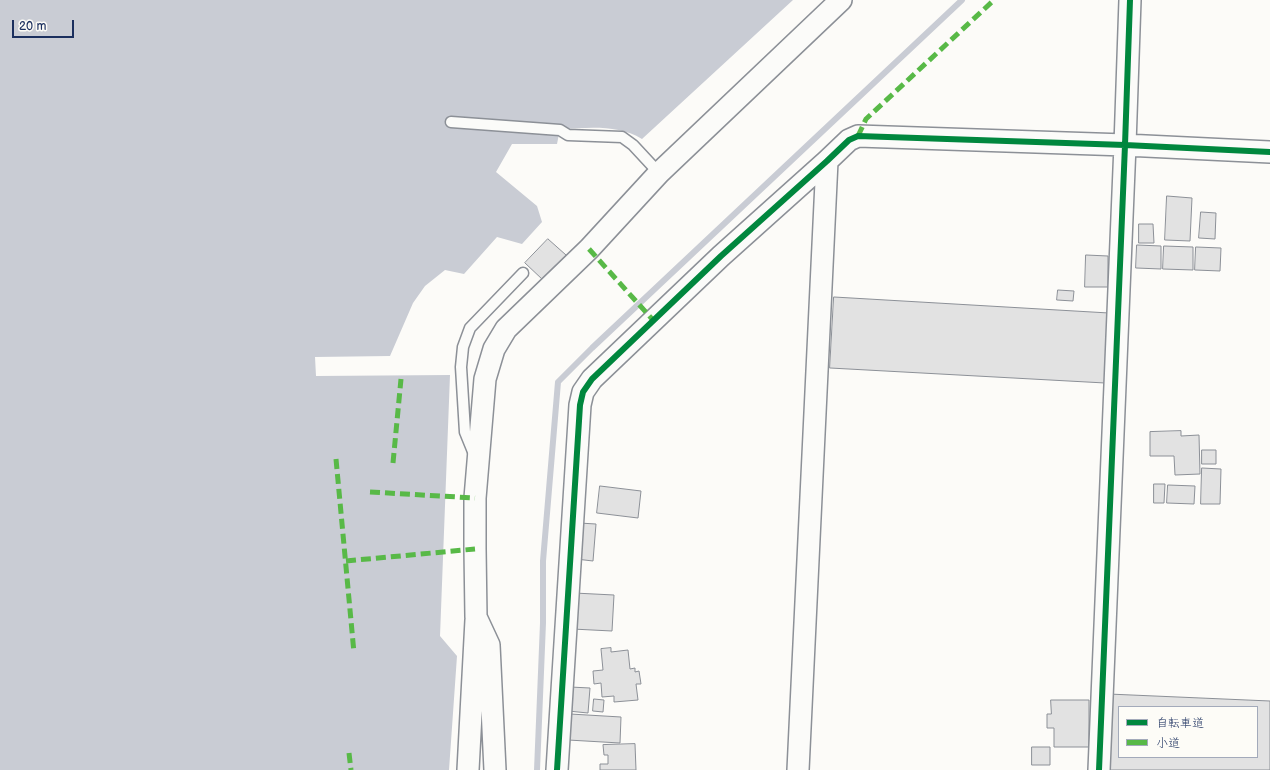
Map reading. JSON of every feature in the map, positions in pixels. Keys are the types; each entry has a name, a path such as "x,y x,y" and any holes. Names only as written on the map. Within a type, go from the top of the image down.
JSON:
{"street":[{"path":"468,770 476,617 475,498 485,379 494,349 506,329 589,249 659,172 841,0"},
{"path":"1099,770 1130,0"},
{"path":"557,770 580,405 583,392 592,379 721,256 849,140 858,136 1125,145 1270,152"},
{"path":"798,770 827,161"},
{"path":"476,617 489,645 495,770"}],"lane":[{"path":"451,122 560,130 568,135 622,137 633,144 659,172"},
{"path":"479,463 465,432 461,366 463,347 470,328 523,273"}],"shaded area":[{"path":"0,0 793,0 642,139 632,134 613,129 582,128 560,129 557,144 512,144 496,172 537,206 542,222 522,244 497,237 464,274 445,270 425,286 413,303 390,356 315,357 316,376 450,375 440,636 457,656 449,770 0,770"}],"building":[{"path":"1167,196 1192,198 1190,241 1165,240"},
{"path":"1201,212 1216,213 1215,239 1199,238"},
{"path":"1139,224 1153,224 1154,243 1139,243"},
{"path":"548,239 566,255 543,280 525,263"},
{"path":"1137,245 1161,246 1161,269 1136,268"},
{"path":"1164,246 1193,247 1193,270 1163,269"},
{"path":"1196,247 1221,248 1220,271 1195,270"},
{"path":"1086,255 1108,256 1108,287 1085,287"},
{"path":"1058,290 1074,291 1073,301 1057,300"},
{"path":"834,297 1109,313 1105,383 830,368"},
{"path":"1181,431 1181,436 1199,435 1200,474 1175,475 1174,456 1150,456 1150,432"},
{"path":"1202,450 1216,450 1216,464 1202,464"},
{"path":"1202,468 1221,469 1220,504 1201,504"},
{"path":"1154,484 1165,484 1164,503 1154,503"},
{"path":"1168,485 1195,486 1194,504 1167,503"},
{"path":"600,486 641,491 638,518 597,513"},
{"path":"579,523 596,524 593,561 576,559"},
{"path":"574,593 614,595 612,631 572,629"},
{"path":"611,648 611,652 628,650 630,669 635,668 635,672 639,671 641,684 636,684 638,700 614,702 614,696 602,697 601,683 594,684 593,671 603,670 601,649"},
{"path":"570,687 590,688 588,713 568,711"},
{"path":"1108,694 1270,701 1270,770 1105,770"},
{"path":"594,699 604,700 603,712 593,711"},
{"path":"1051,700 1089,700 1089,747 1054,747 1054,728 1047,728 1047,714 1051,714"},
{"path":"570,714 621,717 620,743 568,740"},
{"path":"635,744 636,770 600,770 600,764 608,764 608,755 604,755 603,745"},
{"path":"1032,747 1050,747 1050,765 1032,765"}],"waterway":[{"path":"537,770 543,623 543,561 558,382 592,348 962,0"}],"marked path":[{"path":"858,136 866,119 994,0"},
{"path":"589,249 653,320"},
{"path":"393,463 401,379"},
{"path":"336,459 354,653"},
{"path":"370,492 475,498"},
{"path":"346,561 475,549"},
{"path":"349,753 351,770"}],"cycle path":[{"path":"1099,770 1130,0"},
{"path":"557,770 580,405 583,392 592,379 721,256 849,140 858,136 1125,145 1270,152"}]}
